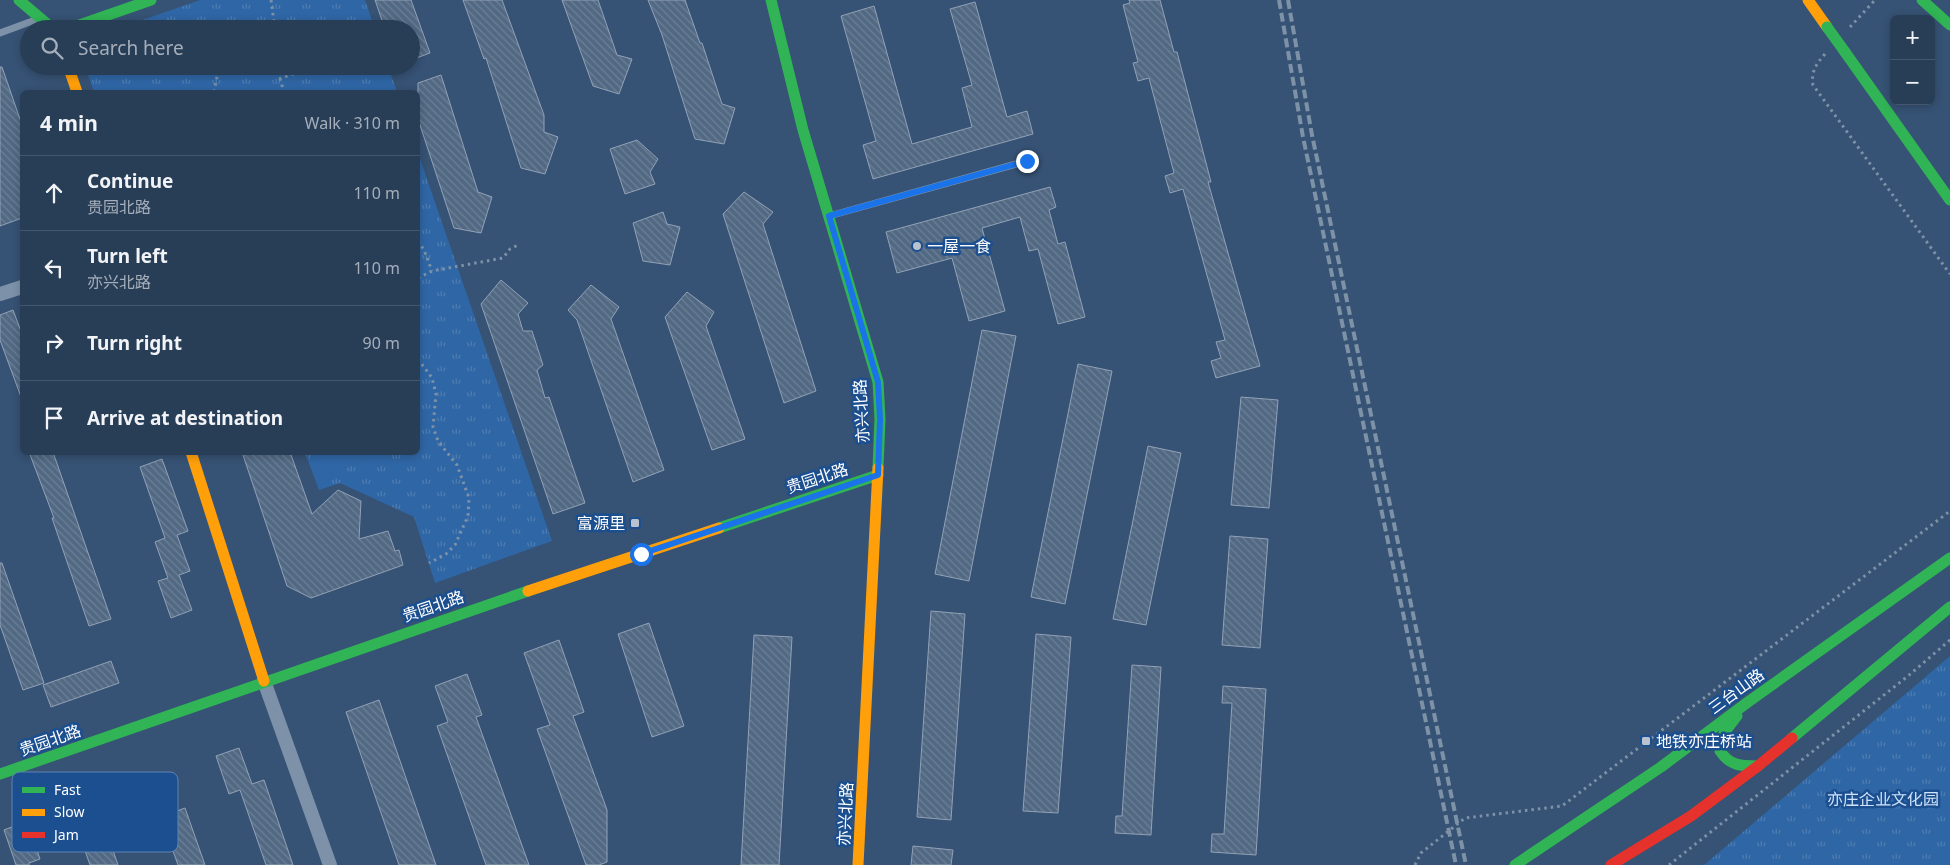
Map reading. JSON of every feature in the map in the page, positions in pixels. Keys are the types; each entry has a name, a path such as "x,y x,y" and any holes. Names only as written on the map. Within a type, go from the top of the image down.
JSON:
{"main road":[{"path":"19,0 41,18"},
{"path":"94,20 151,0"},
{"name":"亦兴北路","path":"771,0 803,130 878,382 880,419 878,475 858,865"},
{"path":"1808,0 1950,200"},
{"path":"1922,0 1950,25"},
{"path":"71,75 76,90"},
{"path":"192,455 264,681"},
{"name":"贵园北路","path":"0,774 503,599 878,475"},
{"name":"三台山路","path":"1515,865 1661,767 1748,702 1950,558"},
{"path":"1612,865 1691,816 1758,766 1950,607"},
{"path":"1748,702 1724,733 1720,751 1726,762 1736,766 1758,766"}],"street":[{"path":"0,294 20,288"},
{"path":"264,681 330,865"}],"lane":[{"path":"36,20 41,18"},
{"path":"0,33 20,26"},
{"path":"829,216 1027,161"}],"path":[{"path":"271,0 274,20"},
{"path":"1848,29 1875,0"},
{"path":"1829,50 1815,67 1812,75 1814,85 1950,274"},
{"path":"214,90 218,75"},
{"path":"278,75 283,90"},
{"path":"279,79 290,75"},
{"path":"420,244 432,271"},
{"path":"420,277 432,271 502,258 510,249 520,244"},
{"path":"420,362 432,378 436,394 433,427 438,441 456,466 469,498 468,516 455,545 446,554 429,563"},
{"path":"1415,865 1421,853 1465,818 1562,806 1950,511"},
{"path":"1669,865 1893,688 1950,640"}],"green space":[{"path":"200,0 365,0 372,20 143,20"},
{"path":"88,75 391,75 396,90 93,90"},
{"path":"420,159 552,541 435,583 414,517 340,483 319,490 306,455 420,455"},
{"path":"311,455 383,455 319,477"},
{"name":"亦庄企业文化园","path":"1950,656 1950,865 1704,865"}],"building":[{"path":"375,0 411,0 418,20 382,20"},
{"path":"463,0 502,0 544,115 544,132 558,137 545,174 521,168 486,58 484,59"},
{"path":"562,0 598,0 617,55 632,59 619,94 593,86"},
{"path":"648,0 685,0 700,43 702,43 722,104 735,108 724,144 695,139 662,35"},
{"path":"1129,0 1160,0 1174,52 1177,52 1211,182 1208,182 1260,366 1216,378 1211,361 1221,358 1216,342 1225,340 1183,189 1170,193 1165,176 1174,173 1149,78 1138,81 1133,63 1138,62 1123,5 1130,3"},
{"path":"975,2 1007,117 1027,111 1033,134 873,179 863,145 876,141 841,16 874,6 912,144 972,127 962,88 972,85 950,9"},
{"path":"420,25 430,53 420,57"},
{"path":"0,67 2,67 20,119 20,219 0,226"},
{"path":"441,75 478,192 492,197 481,233 454,228 420,125 420,90 418,90 418,83"},
{"path":"637,140 658,159 650,172 655,184 625,194 610,149"},
{"path":"1050,187 1056,207 1049,210 1058,244 1065,242 1085,317 1058,324 1038,249 1029,251 1020,217 982,228 1005,311 969,321 952,258 897,273 886,232"},
{"path":"744,192 773,212 763,224 816,391 784,403 723,214"},
{"path":"663,212 667,224 680,227 670,265 643,261 633,223"},
{"path":"501,280 528,303 518,314 523,331 532,331 543,365 537,370 545,398 549,397 585,503 553,514 481,304"},
{"path":"591,285 619,307 611,319 664,470 633,482 577,320 568,310"},
{"path":"687,292 714,312 706,326 745,439 712,450 665,317"},
{"path":"13,310 20,329 20,394 0,340 0,315"},
{"path":"982,330 1016,336 969,581 935,574"},
{"path":"1078,364 1112,371 1065,604 1031,597"},
{"path":"1241,397 1278,400 1269,508 1231,505"},
{"path":"1148,446 1181,453 1146,625 1113,619"},
{"path":"30,455 54,455 111,619 89,626 52,518 54,518"},
{"path":"243,455 291,455 312,514 338,490 361,501 359,539 388,531 395,551 399,550 403,565 311,598 287,586"},
{"path":"162,459 188,531 177,535 190,571 179,575 192,610 171,618 158,581 168,578 155,542 165,538 140,467"},
{"path":"1230,536 1268,539 1260,648 1222,645"},
{"path":"0,563 2,563 44,683 23,690 0,625"},
{"path":"931,611 965,614 951,820 917,817"},
{"path":"649,623 684,726 652,737 618,634"},
{"path":"1036,634 1071,637 1058,813 1023,811"},
{"path":"754,635 792,637 779,865 741,865"},
{"path":"559,640 584,712 573,716 607,810 607,862 599,865 586,865 537,729 550,725 524,653"},
{"path":"111,661 119,683 51,707 43,685"},
{"path":"1132,665 1161,667 1151,835 1115,833 1116,816 1122,816"},
{"path":"467,674 482,715 476,717 529,865 486,865 437,726 448,722 435,686"},
{"path":"1223,686 1266,689 1256,855 1211,852 1212,834 1224,834 1232,703 1222,703"},
{"path":"379,700 436,865 399,865 346,712"},
{"path":"239,748 252,784 264,780 293,865 266,865 240,790 229,794 216,756"},
{"path":"185,808 205,865 178,865 173,852 178,852 178,811"},
{"path":"12,827 12,852 38,852 40,859 29,863 29,865 16,865 4,830"},
{"path":"913,846 953,850 951,865 911,865"},
{"path":"85,852 114,852 118,865 90,865"}],"railway":[{"path":"1279,0 1303,137 1456,865"},
{"path":"1288,0 1312,135 1466,865"}],"traffic: fast":[{"path":"19,0 42,20"},
{"path":"94,20 151,0"},
{"path":"771,0 803,130 878,382 880,419 878,468"},
{"path":"1922,0 1950,25"},
{"path":"1827,27 1845,52"},
{"path":"1845,52 1950,200"},
{"path":"719,528 878,475"},
{"path":"1515,865 1661,767 1748,702 1950,558"},
{"path":"0,774 528,591"},
{"path":"1792,738 1950,607"},
{"path":"1737,716 1724,733 1720,751 1728,760 1736,764 1758,766"}],"traffic: slow":[{"path":"1808,0 1827,27"},
{"path":"71,75 76,90"},
{"path":"192,455 264,681"},
{"path":"858,865 878,468"},
{"path":"528,591 719,528"}],"traffic: jam":[{"path":"1611,865 1691,816 1792,738"}],"place":[{"name":"一屋一食","path":"917,246"},
{"name":"富源里","path":"635,523"},
{"name":"地铁亦庄桥站","path":"1646,741"}],"route":[{"path":"641,554 878,475 880,419 878,382 829,216 1027,161"}]}
